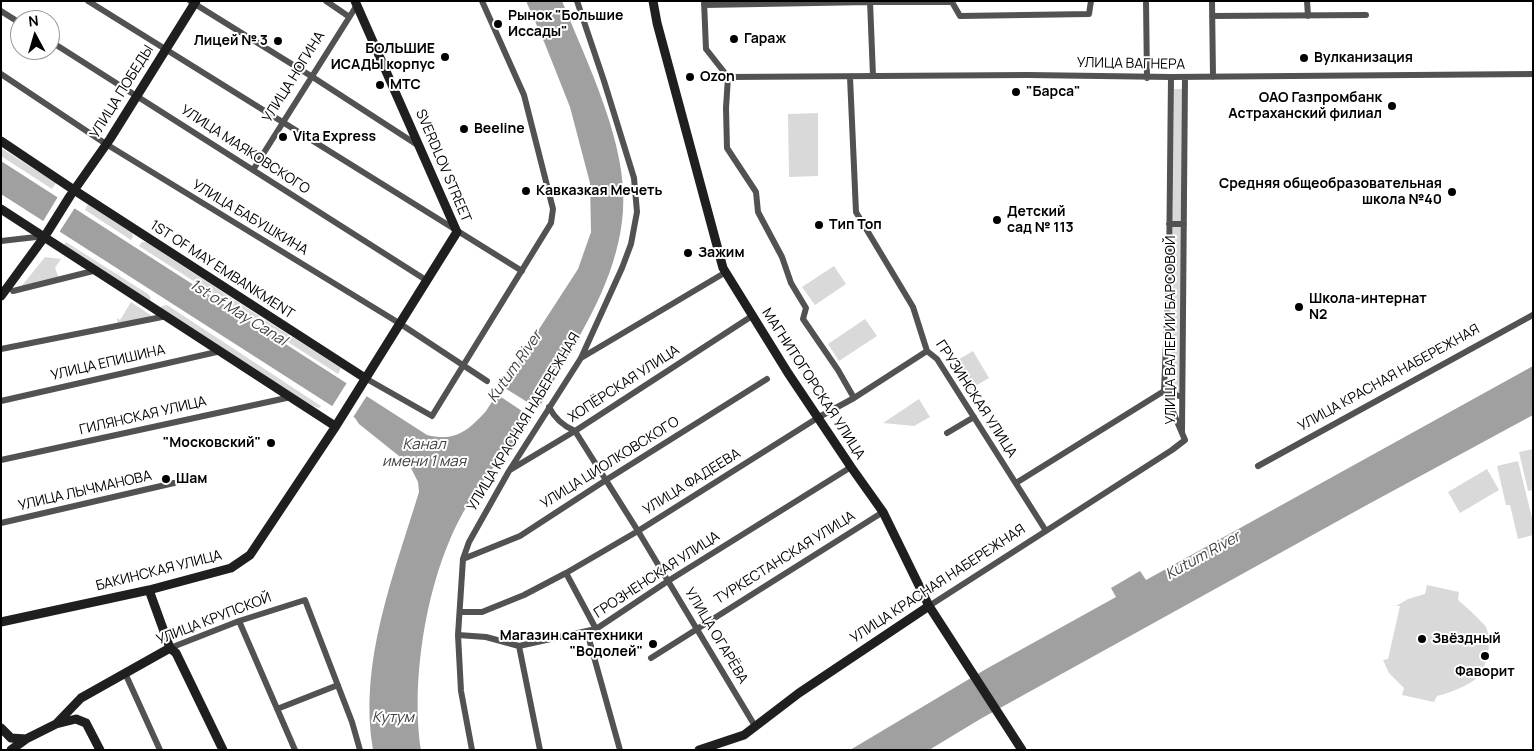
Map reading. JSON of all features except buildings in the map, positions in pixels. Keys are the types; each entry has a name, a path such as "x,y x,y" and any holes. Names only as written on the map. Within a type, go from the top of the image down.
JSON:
{"main road":[{"name":"МАГНИТОГОРСКАЯ УЛИЦА","path":"653,1 726,272 788,373 883,512 929,606 1021,748"},
{"name":"УЛИЦА ПОБЕДЫ","path":"2,295 47,234 72,193 106,144 166,50 193,2"},
{"name":"SVERDLOV STREET","path":"358,3 457,232 363,382"},
{"name":"1ST OF MAY EMBANKMENT","path":"1,141 72,193 363,382"},
{"path":"1,209 47,234 97,270 291,397 337,423"},
{"name":"БАКИНСКАЯ УЛИЦА","path":"1,622 149,590 231,568 250,555 298,485 363,382"},
{"path":"149,590 170,648 176,654 222,750"},
{"name":"УЛИЦА КРАСНАЯ НАБЕРЕЖНАЯ","path":"699,750 744,735 807,688 929,606"},
{"name":"УЛИЦА КРУПСКОЙ","path":"11,750 26,738 56,724 81,698 170,648"},
{"path":"56,724 76,719 86,723 100,750"},
{"path":"1,728 11,738 26,738"}],"street":[{"path":"88,1 522,272"},
{"path":"326,1 348,16"},
{"path":"464,366 551,223 554,209 524,95 482,1"},
{"name":"УЛИЦА КРАСНАЯ НАБЕРЕЖНАЯ","path":"472,750 461,691 458,636 464,559 469,542 509,471 581,358 622,268 631,244 637,212 634,178 577,1"},
{"path":"854,398 838,370 803,319 806,308 791,283 782,257 758,212 756,192 727,148 726,108 728,77 706,49 704,3 952,2 960,16 1089,14 1091,1"},
{"path":"1146,1 1147,78"},
{"path":"1212,1 1213,77"},
{"path":"1308,1 1308,16"},
{"path":"193,2 420,147"},
{"path":"870,2 873,76"},
{"name":"УЛИЦА НОГИНА","path":"253,170 348,16 358,3"},
{"path":"1212,16 1366,15"},
{"name":"УЛИЦА МАЯКОВСКОГО","path":"60,48 426,280"},
{"name":"УЛИЦА БАБУШКИНА","path":"1,74 106,144 399,323 487,381"},
{"name":"УЛИЦА ВАГНЕРА","path":"728,77 1028,75 1171,78 1533,74"},
{"name":"ГРУЗИНСКАЯ УЛИЦА","path":"850,76 856,212 913,306 927,351 937,359 1046,531"},
{"name":"УЛИЦА ВАЛЕРИИ БАРСОВОЙ","path":"1182,434 1185,77"},
{"name":"УЛИЦА ВАЛЕРИИ БАРСОВОЙ","path":"1171,78 1164,392 1182,434"},
{"path":"1169,224 1184,224"},
{"path":"1,241 47,234"},
{"path":"13,291 97,270"},
{"path":"581,358 726,272"},
{"name":"УЛИЦА КРАСНАЯ НАБЕРЕЖНАЯ","path":"1258,466 1533,315"},
{"path":"1,349 167,316"},
{"name":"ХОПЁРСКАЯ УЛИЦА","path":"509,471 575,431 752,316"},
{"name":"УЛИЦА ЕПИШИНА","path":"1,401 221,351"},
{"name":"УЛИЦА ФАДЕЕВА","path":"460,612 482,612 524,595 566,573 638,531 927,351"},
{"name":"1ST OF MAY EMBANKMENT","path":"363,382 432,416 464,366"},
{"name":"УЛИЦА ЦИОЛКОВСКОГО","path":"464,559 520,536 766,379"},
{"path":"1016,482 1164,392 1182,397"},
{"name":"ГИЛЯНСКАЯ УЛИЦА","path":"1,460 291,397"},
{"path":"549,407 554,416 564,426 575,431"},
{"path":"947,433 974,417"},
{"name":"УЛИЦА ОГАРЁВА","path":"575,431 638,531 755,726"},
{"name":"УЛИЦА КРАСНАЯ НАБЕРЕЖНАЯ","path":"929,606 1172,450 1185,440 1182,434"},
{"name":"ГРОЗНЕНСКАЯ УЛИЦА","path":"458,636 486,637 519,646 596,629 668,581 851,467"},
{"name":"УЛИЦА ЛЫЧМАНОВА","path":"1,523 174,483"},
{"name":"ТУРКЕСТАНСКАЯ УЛИЦА","path":"651,658 883,512"},
{"path":"566,573 596,629"},
{"name":"УЛИЦА КРУПСКОЙ","path":"170,648 239,621 305,600 338,685"},
{"path":"239,621 295,750"},
{"path":"587,632 620,750"},
{"path":"519,646 540,750"},
{"path":"125,673 160,750"},
{"path":"277,709 338,685 360,750"}],"shaded area":[{"path":"1174,89 1182,89 1180,393 1171,393"},
{"path":"818,113 818,176 789,177 788,114"},
{"path":"1,148 56,183 52,189 1,156"},
{"path":"88,204 132,233 133,237 131,240 85,210"},
{"path":"66,242 148,294 151,298 149,302 63,246"},
{"path":"142,242 146,242 259,316 257,320 139,246"},
{"path":"45,257 61,259 55,268 59,278 20,288"},
{"path":"834,266 846,284 815,305 802,287"},
{"path":"131,302 152,316 118,325 117,318 120,320"},
{"path":"167,305 321,406 319,408 313,406 160,309 162,306"},
{"path":"264,319 341,368 338,374 269,330 268,326 262,323"},
{"path":"865,319 877,336 839,361 828,344"},
{"path":"973,351 989,378 970,389 954,362"},
{"path":"919,399 930,417 914,426 883,423"},
{"path":"1533,449 1533,490 1528,491 1519,452"},
{"path":"1518,461 1533,522 1533,535 1518,539 1510,505 1506,505 1497,466"},
{"path":"1487,469 1499,490 1460,513 1448,492"},
{"name":"Звёздный","path":"1427,585 1459,592 1458,600 1486,627 1489,641 1485,664 1478,676 1460,688 1437,696 1434,702 1402,695 1404,688 1389,673 1383,660 1388,659 1400,606 1396,606 1408,599 1425,594"}],"water":[{"name":"Кутум","path":"526,1 562,1 604,104 619,159 623,185 623,211 616,253 592,312 542,402 489,473 467,506 453,532 432,592 420,657 418,721 421,750 373,750 370,685 374,652 390,587 419,492 418,482 409,464 359,424 355,418 339,405 332,406 1,194 1,161 427,435 437,437 453,436 467,429 486,411 578,269 591,232 590,183 570,107"},
{"name":"Kutum River","path":"1533,366 1533,415 982,718 929,750 850,750 986,669 1116,597 1111,588 1140,571 1146,580"}],"pier":[{"path":"59,195 76,206 58,234 42,223"},
{"path":"348,381 368,394 352,419 338,408 331,408"},
{"path":"500,385 540,410 534,419 495,393"}],"place":[{"name":"Рынок \"Большие Иссады\"","path":"498,24"},
{"name":"Гараж","path":"734,39"},
{"name":"Лицей № 3","path":"278,41"},
{"name":"БОЛЬШИЕ ИСАДЫ корпус","path":"445,57"},
{"name":"Вулканизация","path":"1304,58"},
{"name":"Ozon","path":"690,77"},
{"name":"МТС","path":"380,85"},
{"name":"\"Барса\"","path":"1016,92"},
{"name":"ОАО Газпромбанк Астраханский филиал","path":"1392,106"},
{"name":"Beeline","path":"464,129"},
{"name":"Vita Express","path":"283,137"},
{"name":"Кавказкая Мечеть","path":"526,191"},
{"name":"Средняя общеобразовательная школа №40","path":"1452,192"},
{"name":"Детский сад № 113","path":"997,220"},
{"name":"Тип Топ","path":"819,225"},
{"name":"Зажим","path":"688,253"},
{"name":"Школа-интернат N2","path":"1299,307"},
{"name":"\"Московский\"","path":"271,443"},
{"name":"Шам","path":"166,479"},
{"name":"Звёздный","path":"1422,639"},
{"name":"Магазин сантехники \"Водолей\"","path":"653,644"},
{"name":"Фаворит","path":"1485,656"}],"water label":[{"name":"1st of May Canal","path":"238,313"},
{"name":"Канал имени 1 мая","path":"424,454"}]}
